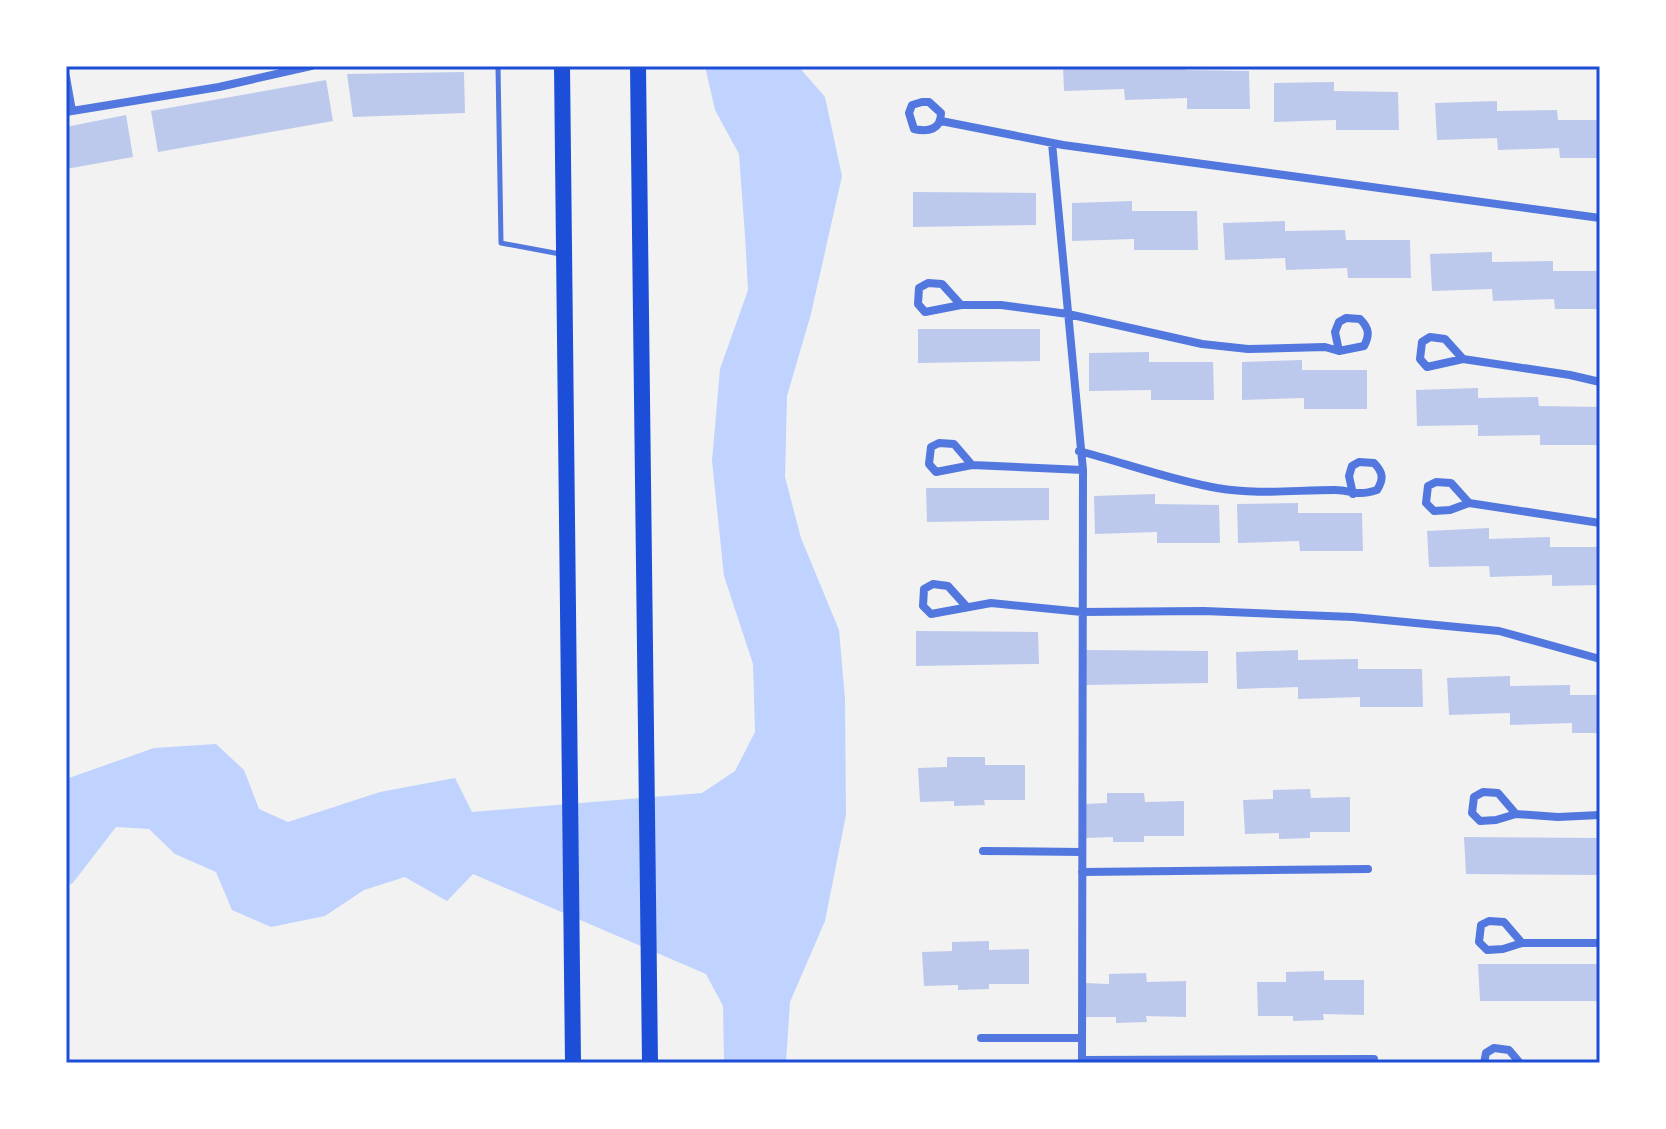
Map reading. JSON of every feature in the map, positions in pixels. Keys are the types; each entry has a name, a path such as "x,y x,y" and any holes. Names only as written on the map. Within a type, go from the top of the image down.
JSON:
{"main road":[{"path":"562,66 573,1063"},
{"path":"638,66 650,1063"}],"street":[{"path":"66,77 69,112 219,87 311,66"},
{"path":"941,121 1052,143 1600,218"},
{"path":"1052,143 1083,470 1082,1062 1374,1059"},
{"path":"961,305 942,284 928,283 919,288 918,304 925,312 961,305 1001,305 1068,314 1202,344 1248,349 1325,347 1339,351 1364,346 1368,338 1367,326 1360,319 1346,318 1339,322 1335,332 1339,351"},
{"path":"1463,359 1445,339 1430,337 1422,342 1420,359 1427,367 1463,359 1600,382"},
{"path":"972,465 954,444 939,443 931,447 929,464 936,472 972,465 1083,470"},
{"path":"1079,451 1216,488 1262,493 1339,490 1353,494 1377,490 1382,481 1381,470 1374,463 1359,462 1352,466 1349,476 1353,494"},
{"path":"1469,503 1451,483 1436,482 1428,486 1426,503 1434,511 1450,510 1469,503 1600,523"},
{"path":"966,606 948,586 933,584 924,589 923,606 931,614 991,603 1082,612 1204,611 1353,617 1499,631 1600,659"},
{"path":"1516,814 1498,793 1483,792 1474,797 1472,813 1480,821 1516,814 1558,817 1600,815"},
{"path":"983,851 1082,852"},
{"path":"1082,872 1368,869"},
{"path":"1522,943 1504,922 1489,921 1481,925 1479,942 1487,950 1522,943 1600,943"},
{"path":"981,1038 1082,1038"},
{"path":"1484,1063 1486,1053 1494,1048 1509,1050 1520,1063"}],"lane":[{"path":"498,66 501,243 565,255"}],"water":[{"path":"705,66 798,66 825,97 842,176 811,314 787,396 785,477 801,538 839,630 845,699 846,815 825,921 790,1002 786,1063 724,1063 723,1006 706,974 473,874 447,901 405,877 364,890 325,916 271,927 232,910 216,872 175,854 149,829 116,827 72,884 66,883 66,779 154,748 216,744 244,770 259,809 288,822 380,792 455,778 472,812 702,793 735,771 755,732 753,664 724,576 712,461 720,369 748,290 739,154 715,110"}],"building":[{"path":"1063,66 1185,66 1185,70 1249,71 1250,109 1187,109 1187,98 1125,100 1124,89 1064,91"},
{"path":"464,72 465,113 353,117 347,74"},
{"path":"326,80 333,121 158,152 151,111"},
{"path":"1334,82 1334,91 1398,92 1399,130 1336,130 1336,120 1274,122 1274,83"},
{"path":"1497,101 1497,111 1557,110 1558,120 1600,120 1600,158 1560,158 1559,148 1498,150 1497,138 1437,140 1435,103"},
{"path":"126,115 133,157 66,169 66,127"},
{"path":"913,192 1036,193 1036,225 913,227"},
{"path":"1132,201 1132,211 1197,211 1198,250 1134,250 1134,239 1072,241 1072,203"},
{"path":"1285,221 1285,231 1345,230 1346,240 1410,240 1411,278 1348,278 1347,268 1286,270 1285,258 1225,260 1223,223"},
{"path":"1492,252 1492,262 1553,261 1553,271 1600,271 1600,309 1555,309 1554,299 1493,301 1492,289 1432,291 1430,254"},
{"path":"918,329 1040,329 1040,361 918,363"},
{"path":"1149,352 1149,362 1213,362 1214,400 1151,400 1151,390 1089,391 1089,353"},
{"path":"1302,360 1302,370 1367,370 1367,409 1304,409 1304,398 1242,400 1242,362"},
{"path":"1478,388 1478,398 1538,397 1539,406 1600,407 1600,445 1540,445 1540,435 1478,436 1478,425 1417,426 1416,390"},
{"path":"926,488 1049,488 1049,520 927,522"},
{"path":"1155,494 1155,504 1219,505 1220,543 1157,543 1157,532 1095,534 1094,496"},
{"path":"1298,503 1298,513 1362,513 1363,551 1300,551 1299,541 1238,543 1237,504"},
{"path":"1489,528 1489,539 1550,537 1550,547 1600,547 1600,585 1552,586 1552,575 1490,577 1489,566 1429,567 1427,531"},
{"path":"916,631 1038,632 1039,664 916,666"},
{"path":"1085,650 1208,651 1208,683 1086,685"},
{"path":"1298,650 1298,660 1358,659 1358,669 1422,669 1423,707 1360,707 1360,697 1298,699 1298,687 1237,689 1236,652"},
{"path":"1510,676 1510,686 1570,685 1570,695 1600,695 1600,733 1572,733 1572,723 1510,725 1510,713 1449,715 1447,678"},
{"path":"947,757 985,757 985,765 1025,765 1025,800 984,800 985,805 954,806 954,801 920,802 918,768 947,767"},
{"path":"1310,789 1311,798 1350,797 1350,832 1310,832 1310,838 1279,839 1279,833 1245,834 1243,800 1273,799 1273,790"},
{"path":"1107,793 1144,793 1145,802 1184,801 1184,836 1144,836 1144,842 1113,842 1113,837 1085,838 1084,804 1107,803"},
{"path":"1464,837 1600,838 1600,875 1466,874"},
{"path":"989,941 989,950 1029,949 1029,984 989,984 989,989 958,990 958,985 924,986 922,952 952,951 952,942"},
{"path":"1478,964 1600,964 1600,1001 1480,1001"},
{"path":"1324,971 1324,980 1364,980 1364,1015 1323,1014 1324,1020 1293,1021 1293,1016 1258,1016 1257,982 1286,982 1286,972"},
{"path":"1146,973 1147,982 1186,981 1186,1017 1146,1016 1147,1022 1116,1023 1116,1017 1086,1017 1084,983 1109,984 1109,974"}]}
